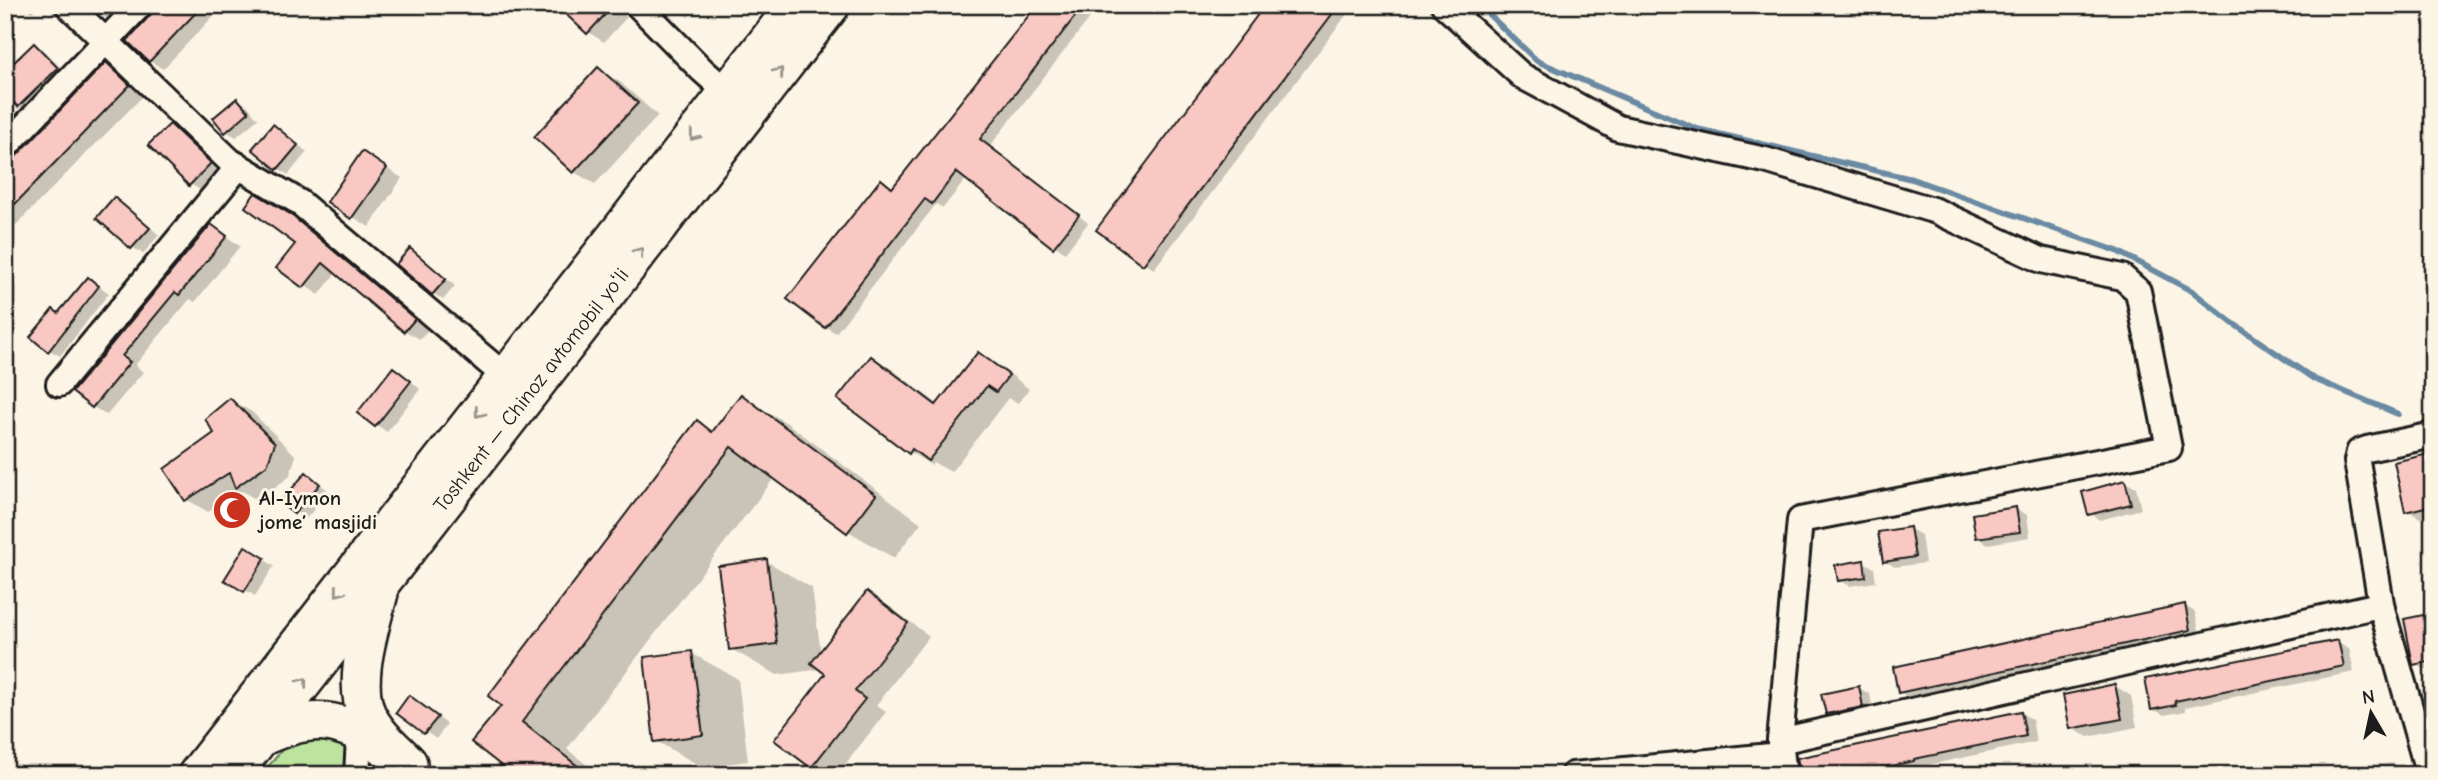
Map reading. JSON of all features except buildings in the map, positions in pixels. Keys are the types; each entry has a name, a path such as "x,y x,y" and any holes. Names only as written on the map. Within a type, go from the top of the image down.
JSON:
{"highway":[{"name":"Toshkent — Chinoz avtomobil yoʻli","path":"247,761 382,580 728,93 796,5"},
{"name":"Toshkent — Chinoz avtomobil yoʻli","path":"197,775 506,377 557,334 831,5"},
{"path":"247,761 285,726 326,721 344,724 360,715 363,665 382,580"}],"street":[{"path":"68,5 230,161 299,202 506,377"},
{"path":"5,147 107,43 140,5"},
{"path":"638,5 728,93"},
{"path":"1444,5 1522,76 1618,128 1765,160 1936,211 2040,260 2122,277 2138,291 2169,448 1800,520 1789,624 1782,757"},
{"path":"59,384 239,166"},
{"path":"2429,775 2425,729 2382,609 2357,461 2359,452 2367,449 2433,435"},
{"path":"1573,775 1782,757 2375,606 2382,609"},
{"path":"357,775 360,715"}],"green space":[{"path":"306,736 345,736 348,749 344,775 273,775 266,769 287,744"}],"waterway":[{"path":"1479,5 1537,61 1697,129 1912,179 2117,251 2192,291 2231,322 2314,379 2398,414"}],"place":[{"name":"Al-Iymon jome’ masjidi","path":"232,510"}]}
